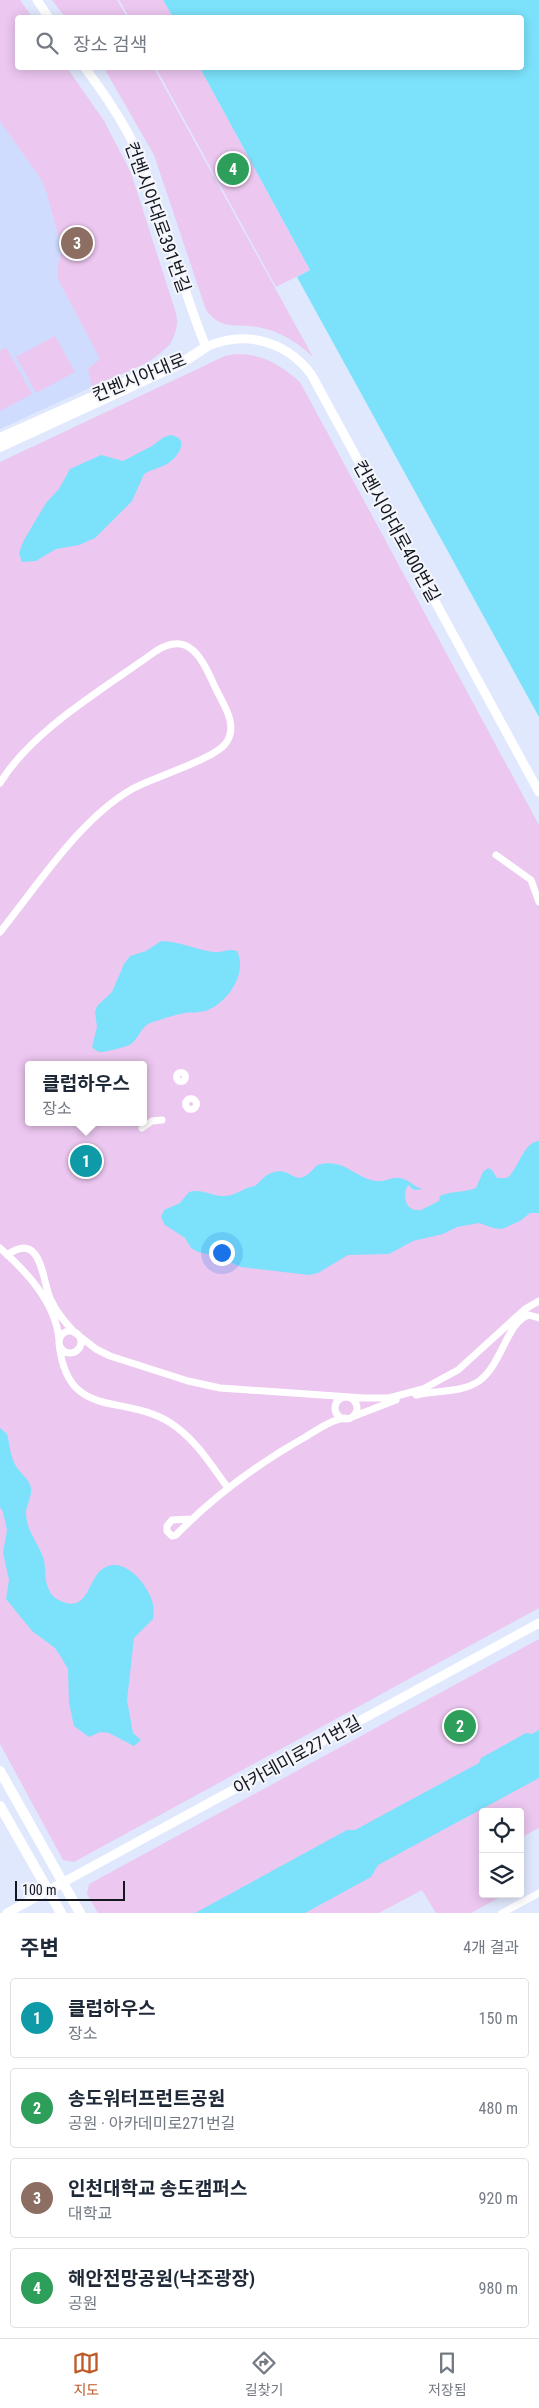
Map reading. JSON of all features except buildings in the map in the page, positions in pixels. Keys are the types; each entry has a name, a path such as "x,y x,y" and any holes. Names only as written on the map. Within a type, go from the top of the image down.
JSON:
{"main road":[{"path":"193,355 206,347"},
{"name":"컨벤시아대로","path":"0,438 152,368 193,355"},
{"name":"컨벤시아대로","path":"0,448 180,364 193,355"},
{"path":"0,1771 55,1887 61,1913"},
{"path":"0,1806 55,1887 80,1913"}],"street":[{"path":"37,0 47,15"},
{"name":"컨벤시아대로391번길","path":"86,70 120,119 136,150 206,347"},
{"name":"컨벤시아대로400번길","path":"206,347 232,339 262,340 287,351 311,374 539,792"},
{"path":"0,783 17,759 41,736 152,654 170,644 185,645 198,654 231,721 228,739 219,750 137,786 92,819 0,932"},
{"path":"496,855 532,880 539,902"},
{"path":"147,1125 162,1120"},
{"path":"0,1248 28,1276 48,1304 56,1322 63,1366 77,1388 94,1401 148,1412 174,1425 198,1447 228,1488"},
{"path":"7,1255 23,1249 31,1251 38,1256 42,1264 47,1291 54,1306 77,1334 92,1346 118,1359 203,1385 238,1390 389,1398 433,1385 458,1370 525,1309 539,1301"},
{"path":"192,1519 228,1488 286,1448 334,1421 348,1418 401,1399 430,1392 462,1388 474,1384 492,1370 518,1322 529,1315 539,1318"},
{"path":"59,1341 66,1332 77,1334"},
{"path":"75,1350 80,1342 77,1334"},
{"path":"59,1341 65,1351 75,1350"},
{"path":"63,1366 65,1356 83,1346 92,1346"},
{"path":"328,1395 334,1398 336,1403 334,1421"},
{"path":"336,1403 340,1398 347,1397 355,1403 356,1411 348,1418"},
{"path":"336,1413 348,1418"},
{"name":"아카데미로271번길","path":"8,1913 539,1623"},
{"path":"502,1913 539,1893"}],"shaded area":[{"path":"0,0 20,0 31,15 15,15 15,70 68,70 104,121 131,173 178,322 171,344 153,359 0,429"},
{"path":"0,0 20,0 31,15 15,15 15,70 68,70 104,121 131,173 176,313 176,328 171,341 162,352 149,361 135,369 92,386 88,369 100,359 58,279 57,268 62,250 46,191 41,179 0,121"},
{"path":"52,0 117,0 126,15 63,15"},
{"path":"119,0 163,0 172,15 128,15"},
{"path":"105,70 155,70 313,357 297,344 273,331 257,327 234,326 220,322 206,310 154,155"},
{"path":"157,70 201,70 310,270 276,287"},
{"path":"55,336 75,372 36,393 16,357"},
{"path":"6,347 32,394 0,411 0,351"},
{"path":"236,354 255,356 286,370 300,382 539,825 539,1608 74,1862 63,1860 0,1744 0,462 225,356"},
{"path":"539,1639 539,1828 524,1836 524,1808 479,1808 479,1898 499,1898 471,1913 436,1913 422,1890 379,1913 98,1913 87,1894 89,1884"}],"water":[{"path":"163,0 539,0 539,717 297,277 310,270 201,70 524,70 524,15 172,15"},
{"path":"171,435 180,440 181,448 178,453 167,464 144,474 132,501 95,538 79,545 56,549 36,561 22,562 19,553 24,540 46,503 59,489 70,469 101,455 123,461 152,446 164,437"},
{"path":"161,941 174,942 214,952 237,951 240,968 234,986 223,1000 208,1010 182,1014 148,1024 130,1045 104,1052 97,1051 92,1047 97,1027 95,1012 97,1006 112,992 124,964 130,956 146,951"},
{"path":"539,1141 539,1213 530,1213 520,1221 502,1229 479,1223 457,1227 443,1234 413,1241 389,1254 348,1255 318,1273 309,1275 241,1267 217,1256 198,1252 191,1248 185,1238 165,1225 161,1217 164,1210 180,1203 189,1192 198,1191 229,1196 255,1186 271,1173 281,1171 299,1178 310,1173 317,1165 326,1163 341,1165 361,1176 376,1181 396,1178 406,1180 423,1189 414,1190 408,1185 405,1192 406,1203 414,1210 421,1210 439,1201 440,1196 476,1188 483,1172 488,1168 492,1170 497,1178 507,1178 529,1146"},
{"path":"0,1428 7,1434 14,1462 27,1479 31,1488 26,1511 27,1520 44,1560 46,1582 53,1595 63,1602 77,1603 86,1595 99,1572 113,1565 126,1568 139,1578 151,1597 154,1608 153,1619 134,1638 127,1700 133,1733 141,1740 134,1746 109,1733 100,1732 89,1737 74,1726 69,1703 68,1669 55,1648 32,1631 6,1599 9,1580 3,1553 7,1530 0,1507"},
{"path":"539,1730 539,1778 483,1808 479,1808 479,1810 378,1865 371,1877 305,1913 195,1913 347,1830 355,1830 479,1763 481,1758 526,1733 532,1734"}],"place":[{"name":"해안전망공원(낙조광장)","path":"233,169"},
{"name":"인천대학교 송도캠퍼스","path":"77,243"},
{"name":"클럽하우스","path":"86,1161"},
{"name":"송도워터프런트공원","path":"460,1726"}]}
